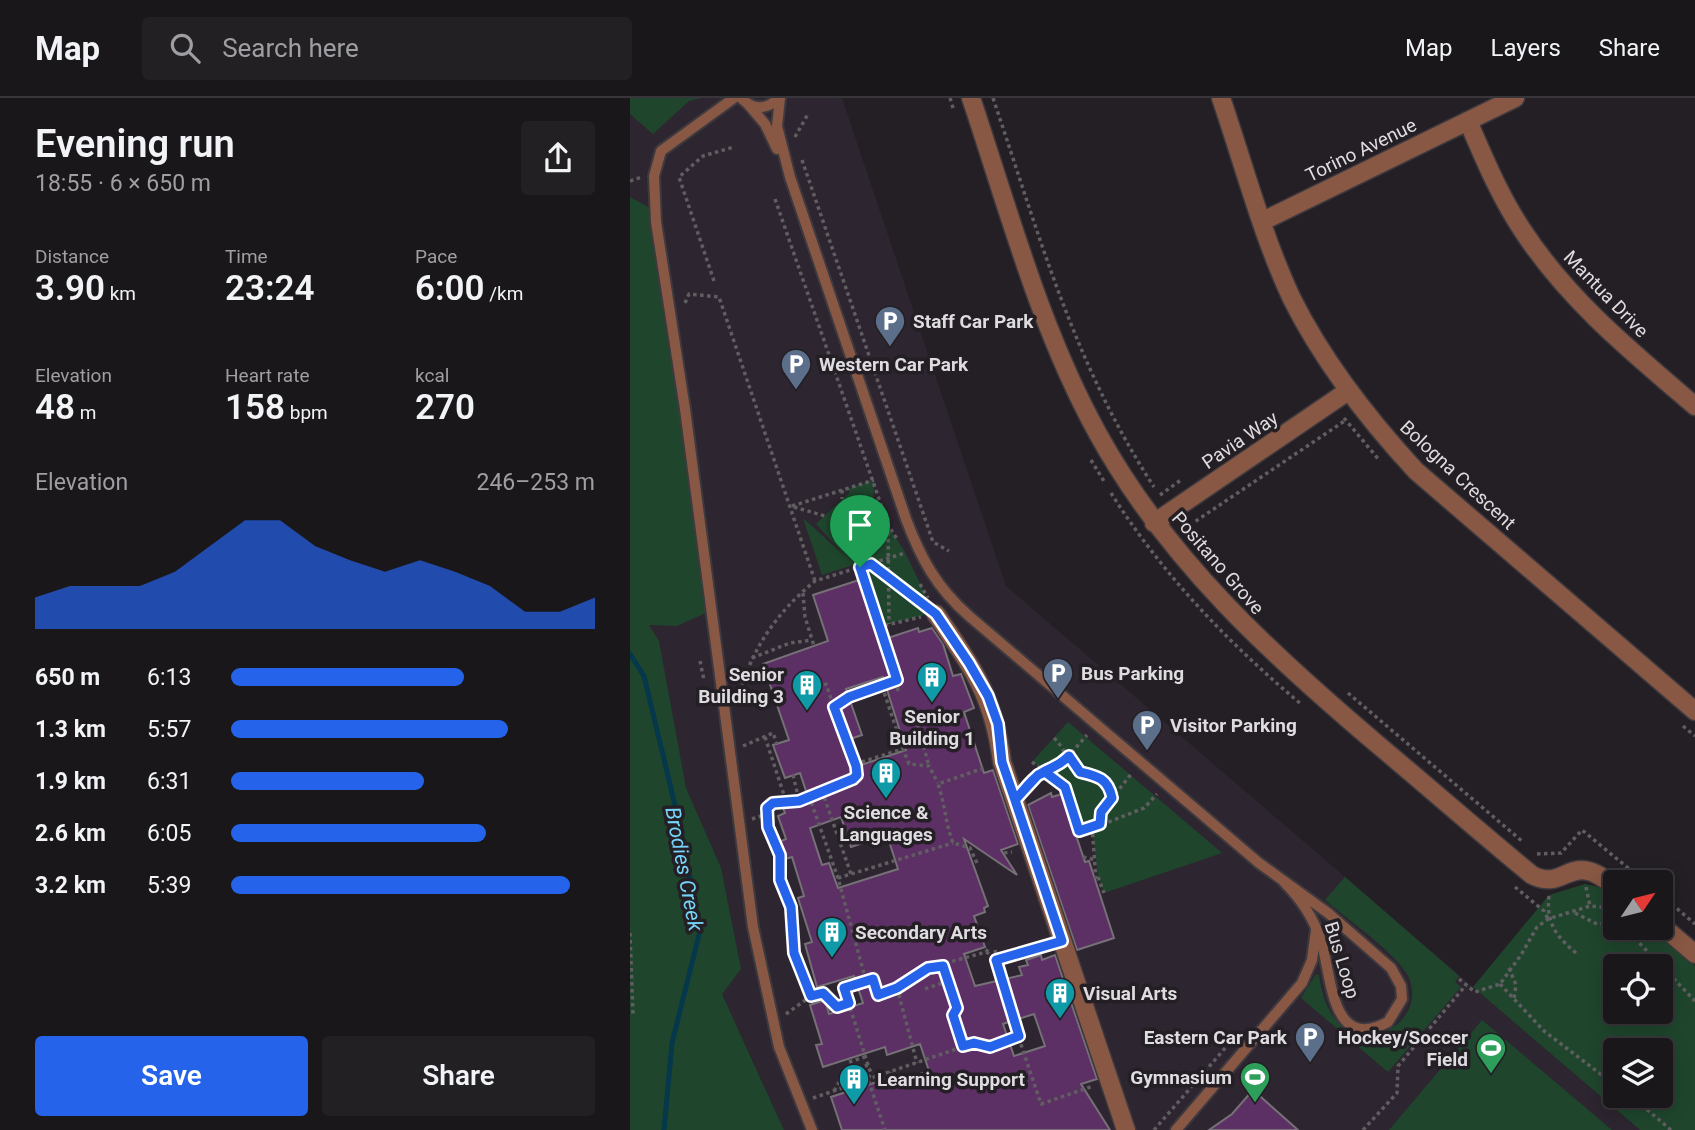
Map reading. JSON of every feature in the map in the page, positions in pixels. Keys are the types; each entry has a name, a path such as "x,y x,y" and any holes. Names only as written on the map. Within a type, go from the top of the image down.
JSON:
{"street":[{"name":"Positano Grove","path":"971,98 1057,349 1098,434 1154,523 1230,612 1283,662 1532,875 1549,880"},
{"name":"Bologna Crescent","path":"1221,98 1262,220 1293,299 1348,391 1416,471 1695,711"},
{"name":"Torino Avenue","path":"1262,220 1515,98"},
{"name":"Mantua Drive","path":"1468,121 1521,229 1550,268 1587,312 1695,406"},
{"name":"Pavia Way","path":"1154,523 1348,391"},
{"path":"936,614 988,696 998,724 1002,762 1126,1130"},
{"path":"1549,880 1583,869 1596,872 1603,878"},
{"path":"1673,935 1695,954"}],"lane":[{"path":"734,98 661,151 653,176 656,222 683,396 748,896 774,1030 812,1130"},
{"path":"745,101 768,106 779,98"},
{"path":"779,98 777,126 791,182"},
{"path":"745,101 771,134 791,182 906,519 933,577 970,616 1284,882"},
{"name":"Bus Loop","path":"1284,882 1328,913 1396,974 1402,999 1388,1022 1362,1029 1353,1026 1342,1016 1316,928 1284,882"},
{"path":"1176,1130 1302,983 1312,960 1316,928"}],"path":[{"path":"993,98 1082,356 1118,429 1163,500"},
{"path":"808,114 794,137 933,542 949,551"},
{"path":"714,281 679,177 703,156 734,147"},
{"path":"630,181 645,176"},
{"path":"775,199 874,480 792,506"},
{"path":"689,294 719,297 792,506 815,582"},
{"path":"1191,538 1183,527 1346,420"},
{"path":"842,490 842,499"},
{"path":"792,506 825,516"},
{"path":"880,524 888,525 889,624"},
{"path":"853,550 936,614"},
{"path":"737,702 752,658 777,618 803,590 815,582 906,553"},
{"path":"860,567 897,677 895,681 899,693"},
{"path":"752,658 790,643 813,643 803,604 803,590"},
{"path":"879,626 936,614"},
{"path":"834,707 849,697 895,681"},
{"path":"750,820 761,816 767,808 786,801 799,801 857,775 826,684 824,685"},
{"path":"882,686 911,765 929,766"},
{"path":"1343,689 1539,855 1561,853 1583,830 1631,870"},
{"path":"918,726 929,766 945,804 943,817 953,843"},
{"path":"740,747 773,733 777,744"},
{"path":"1015,800 1038,775 1058,768 1086,736"},
{"path":"765,737 786,801"},
{"path":"1054,738 1080,772 1102,778 1110,789 1112,798"},
{"path":"855,764 903,749"},
{"path":"938,783 1002,762"},
{"path":"1032,762 1065,787 1077,833 1144,807 1157,794"},
{"path":"1100,824 1101,812 1132,773"},
{"path":"793,775 799,801"},
{"path":"822,791 851,874"},
{"path":"810,796 838,878 866,982"},
{"path":"767,808 768,827 780,855 780,880 791,907 794,953 811,996"},
{"path":"1092,827 1097,877 1104,893"},
{"path":"838,878 953,843 970,848 977,863"},
{"path":"1004,853 1012,850 1013,855"},
{"path":"1083,857 1096,860"},
{"path":"1548,919 1549,880"},
{"path":"1585,884 1590,906"},
{"path":"1673,905 1695,924"},
{"path":"1459,979 1475,992 1500,984 1521,955 1537,926 1548,919 1575,913 1590,906 1603,909"},
{"path":"1539,907 1562,942 1576,953"},
{"path":"1575,913 1597,924 1603,923"},
{"path":"630,933 633,1015"},
{"path":"1637,940 1695,1001"},
{"path":"996,960 1062,941"},
{"path":"995,950 1041,1104 1109,1081"},
{"path":"878,1076 871,1073 844,988 873,979 878,995 897,988 928,968 943,966 988,951 996,960"},
{"path":"943,966 957,1008 953,1015 963,1046"},
{"path":"1509,968 1516,985 1513,1000"},
{"path":"925,989 948,981"},
{"path":"1500,984 1513,1000 1563,1046 1603,1076"},
{"path":"1363,1130 1397,1093 1398,1066 1466,985"},
{"path":"897,988 916,1063"},
{"path":"786,1014 811,996 823,993 837,1007"},
{"path":"783,1003 788,1022"},
{"path":"828,1010 849,1003"},
{"path":"1154,1130 1237,1034"},
{"path":"813,1098 963,1046 974,1043 990,1047 1019,1036"},
{"path":"849,1062 865,1057"},
{"path":"834,1091 844,1074 868,1065"},
{"path":"871,1073 868,1079 885,1130"},
{"path":"887,1073 898,1078 890,1081"},
{"path":"809,1086 818,1109"},
{"path":"1645,1108 1671,1130"}],"shaded area":[{"path":"630,98 842,98 1006,586 1603,1098 1603,1108 1614,1108 1640,1130 784,1130 630,793"}],"green space":[{"path":"630,98 701,98 689,101 653,134 630,114"},
{"path":"630,197 650,208 710,611 677,626 649,625 659,641 686,788 721,868 741,969 722,994 784,1130 630,1130"},
{"path":"874,480 873,515 880,525 888,526 905,552 934,613 882,625 862,562 822,575 803,518 846,557 816,524 850,492 847,489"},
{"path":"1068,722 1222,853 1104,893 1098,875 1092,827 1079,831 1065,787 1032,762"},
{"path":"1345,877 1459,976 1455,982 1461,987 1388,1072 1301,998 1316,974 1319,975 1328,1007 1342,1026 1360,1035 1378,1034 1395,1026 1407,1013 1412,995 1408,976 1402,967 1325,900"},
{"path":"1585,884 1603,888 1603,940 1664,940 1695,966 1695,1130 1640,1130 1614,1108 1673,1108 1673,1038 1603,1038 1603,1098 1473,987 1549,895"},
{"name":"Hockey/Soccer Field","path":"1482,1020 1612,1130 1389,1130"}],"building":[{"path":"859,580 882,640 918,628 919,632 932,628 943,644 953,676 961,674 974,708 964,712 984,773 993,770 1018,844 1001,850 1017,875 964,839 988,906 984,908 985,912 974,916 985,947 964,954 975,986 1022,975 1019,967 1028,965 1026,960 1041,955 1042,960 1055,955 1097,1079 1081,1084 1110,1130 842,1130 831,1097 889,1078 891,1083 929,1071 920,1044 887,1055 885,1047 823,1067 816,1045 822,1044 810,1005 825,1000 829,1014 863,1003 854,976 817,987 805,944 812,942 798,898 804,896 792,857 785,859 779,842 786,839 778,816 785,813 783,808 809,800 800,773 785,778 773,745 789,740 763,664 828,641 813,595","holes":["883,677 906,750 852,768 844,741 862,735 846,689","841,817 851,847 887,835 898,869 838,888 829,863 822,865 810,828","1034,1014 1045,1046 1014,1056 1003,1024"]},
{"path":"1051,793 1052,797 1062,794 1085,862 1089,861 1114,938 1077,950 1028,805"},
{"name":"Gymnasium","path":"1253,1090 1298,1130 1209,1130 1232,1114"}],"waterway":[{"name":"Brodies Creek","path":"630,654 644,676 680,826 700,931 672,1043 664,1130"}],"place":[{"name":"Staff Car Park","path":"890,348"},
{"name":"Western Car Park","path":"796,391"},
{"name":"Bus Parking","path":"1058,700"},
{"name":"Senior Building 1","path":"932,704"},
{"name":"Senior Building 3","path":"807,712"},
{"name":"Visitor Parking","path":"1147,752"},
{"name":"Science & Languages","path":"886,800"},
{"name":"Secondary Arts","path":"832,959"},
{"name":"Visual Arts","path":"1060,1020"},
{"name":"Eastern Car Park","path":"1310,1064"},
{"name":"Hockey/Soccer Field","path":"1491,1075"},
{"name":"Gymnasium","path":"1255,1104"},
{"name":"Learning Support","path":"854,1106"}],"route":[{"path":"860,567 871,564 936,614 969,663 988,696 998,724 1002,762 1015,800 1038,775 1045,772 1065,787 1079,831 1100,824 1101,812 1109,806 1112,798 1110,789 1102,778 1080,772 1069,756 1058,768 1045,772 1038,775 1024,792 1015,800 1062,941 1001,961 996,960 1019,1036 990,1047 974,1043 963,1046 953,1015 957,1008 943,966 928,968 897,988 878,995 873,979 844,988 849,1003 837,1007 832,998 823,993 811,996 803,970 794,953 791,907 780,880 780,855 765,817 767,808 773,803 799,801 853,779 857,775 856,766 834,707 841,705 849,697 897,680 860,567"}]}
